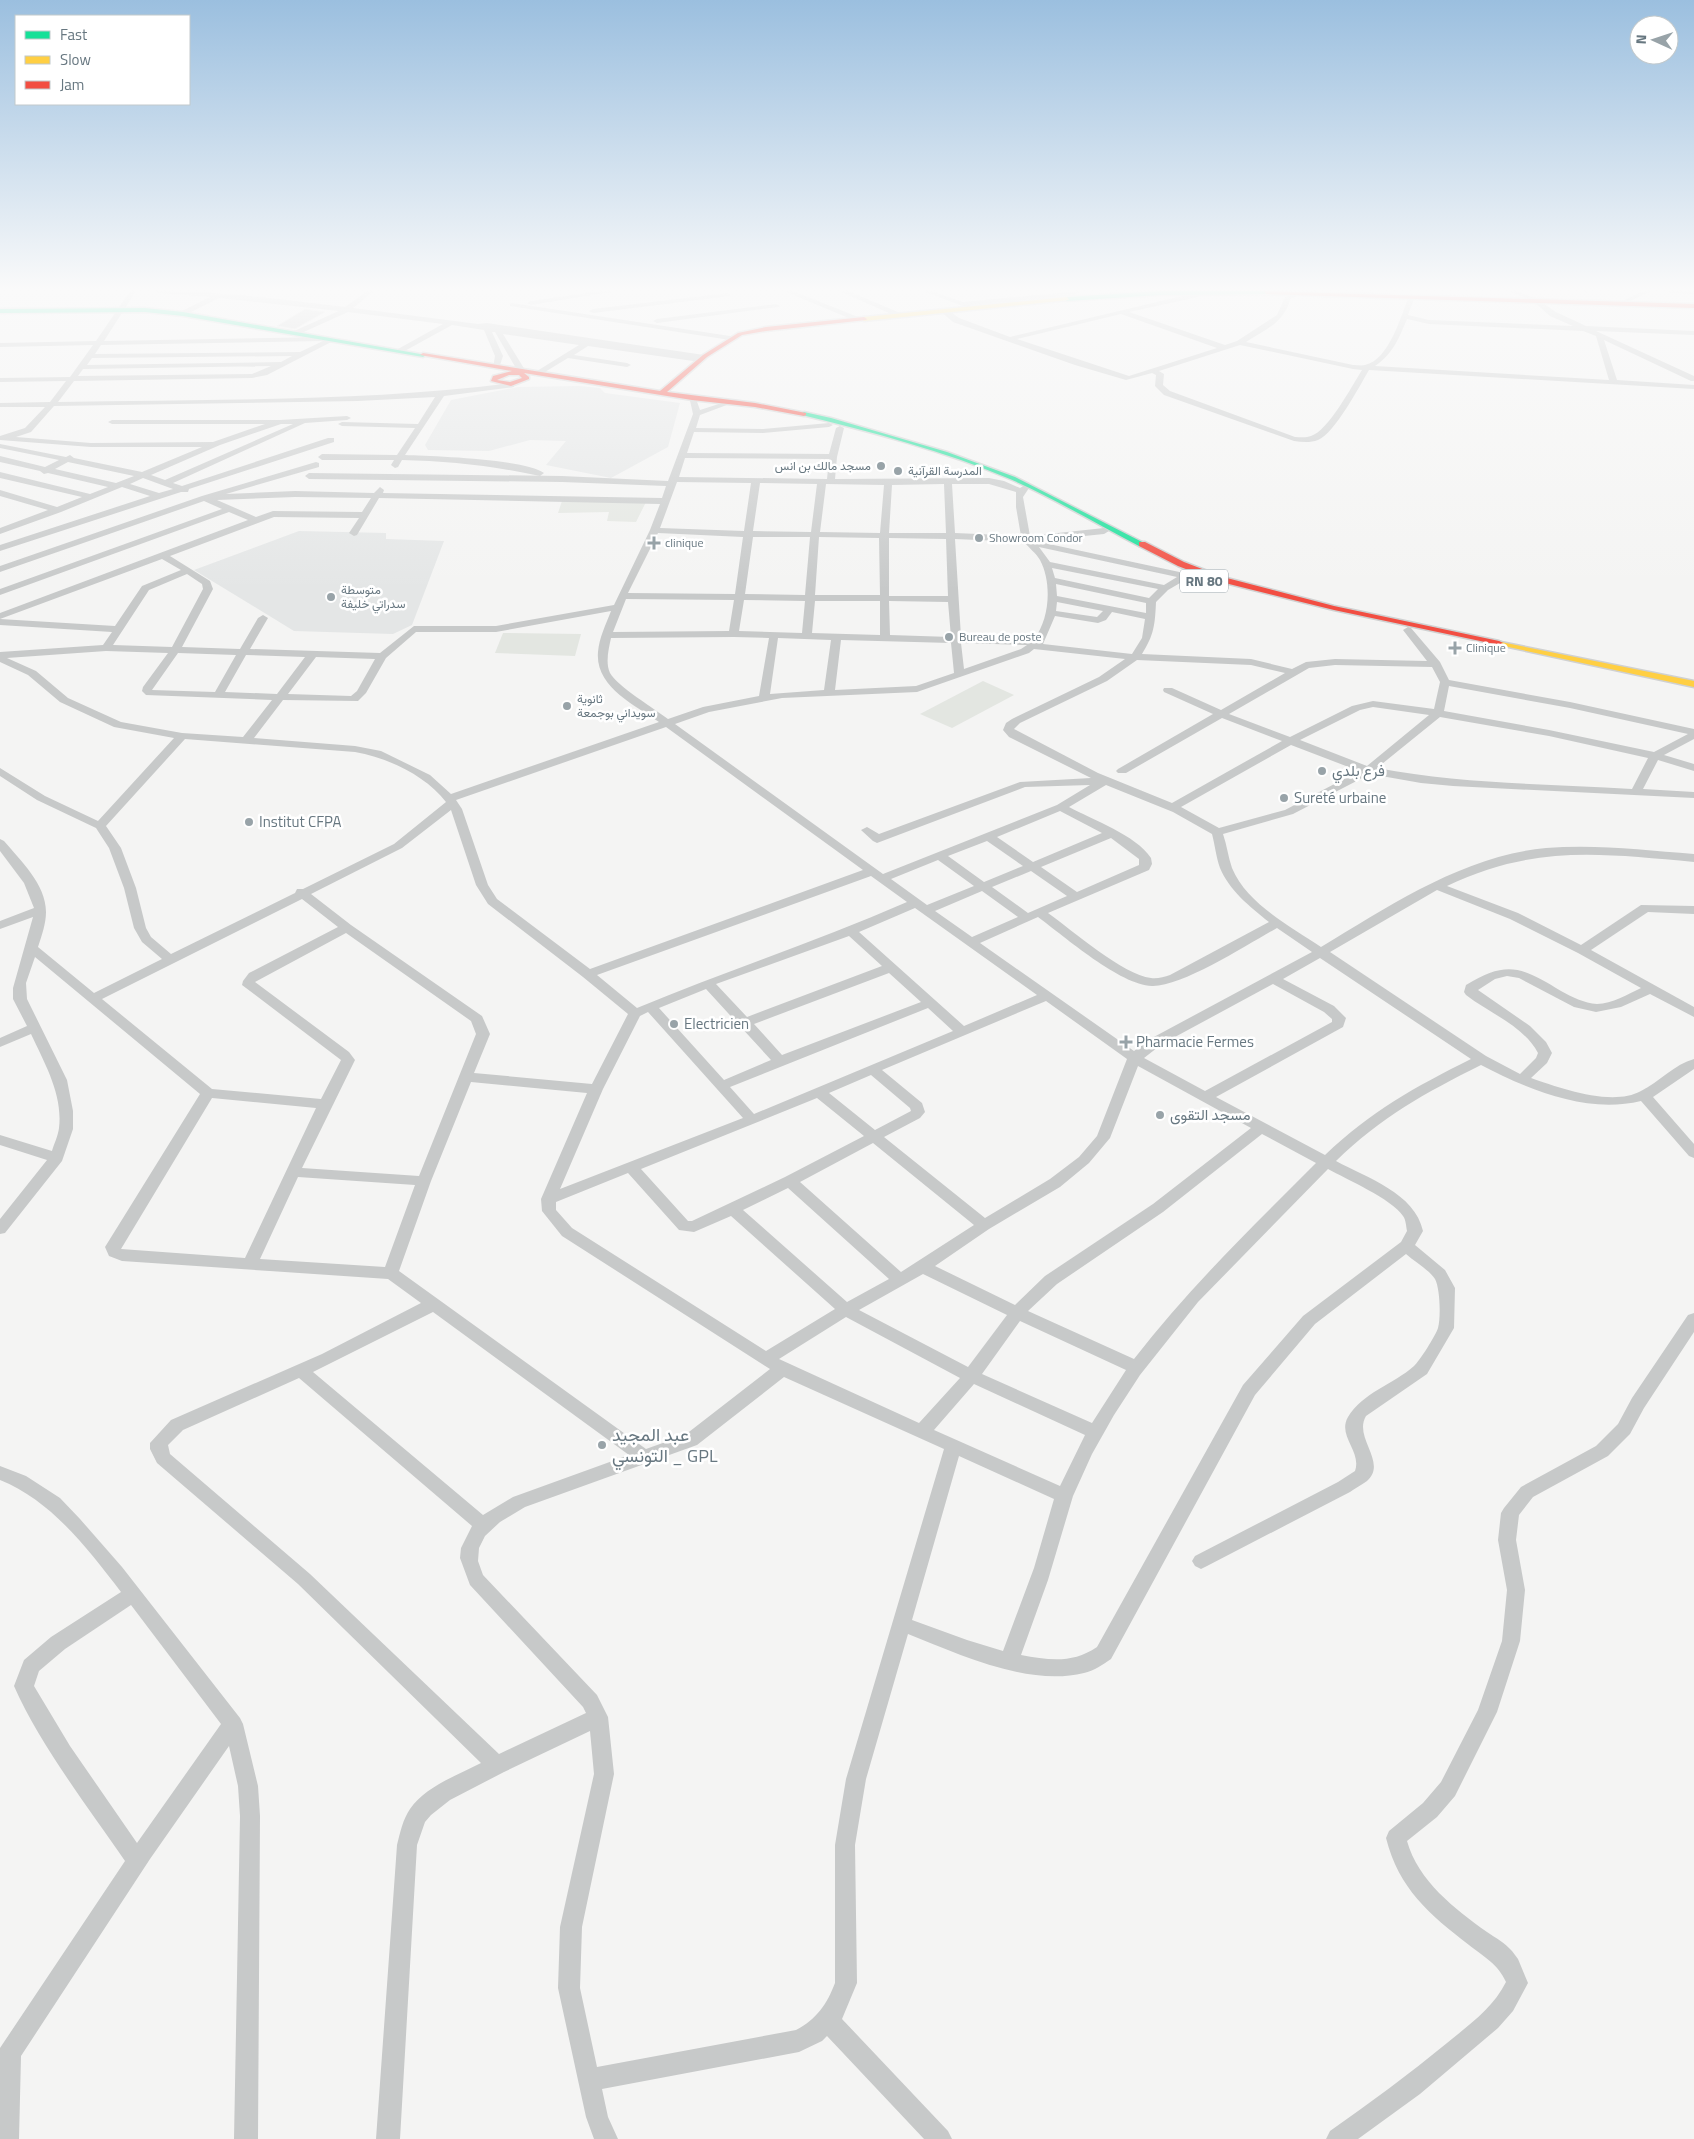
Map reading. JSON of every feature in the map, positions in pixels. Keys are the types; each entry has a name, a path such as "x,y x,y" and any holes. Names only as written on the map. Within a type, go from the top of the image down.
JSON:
{"main road":[{"name":"RN 80","path":"655,391 692,398 754,405 829,419 979,465 1032,486 1190,574 1220,579 1334,608 1694,684"},
{"name":"RN 80","path":"732,403 749,409 916,447 990,474 1190,574 1229,589 1408,630 1694,691"}],"street":[{"path":"1,440 28,430 62,391"},
{"path":"112,422 306,421 460,391"},
{"path":"1165,391 1294,439 1306,440 1316,438 1338,414 1353,391"},
{"path":"354,533 399,458 441,394"},
{"path":"692,398 698,414 655,530 622,596 607,635 602,651 605,673 616,685 1134,1058 1392,1198 1406,1209 1413,1219 1416,1231 1406,1246 1309,1320 1249,1390 1104,1653 1085,1664 1056,1668 1009,1661 902,1624"},
{"path":"698,414 732,403"},
{"path":"0,405 52,404 350,412 420,426"},
{"path":"273,514 295,494 309,476 350,412"},
{"path":"167,482 306,421"},
{"path":"143,429 151,422"},
{"path":"0,531 91,497 241,434 280,422"},
{"path":"691,430 763,431 834,427 833,457 815,534 807,635"},
{"path":"213,434 241,434"},
{"path":"44,470 106,436 136,435 126,444"},
{"path":"1,440 91,445 217,444"},
{"path":"1,440 72,456 167,482 255,520"},
{"path":"0,548 331,440"},
{"path":"72,456 196,454"},
{"path":"682,455 833,457"},
{"path":"0,569 205,498 319,461 399,458 492,463 510,465 562,479"},
{"path":"0,459 119,485 159,496"},
{"path":"0,476 91,497"},
{"path":"94,998 301,892 398,846 451,800 707,709 764,697 906,691 935,684 1036,644 1049,625 1052,598 1050,580 1046,564 1029,541 1020,505 1023,490 993,481 672,481 309,476"},
{"path":"734,634 756,481"},
{"path":"1,493 23,482"},
{"path":"885,636 884,535 888,482"},
{"path":"948,482 953,599 959,675"},
{"path":"1,493 58,510"},
{"path":"205,498 295,494 666,501"},
{"path":"0,592 228,509"},
{"path":"0,616 273,514 365,515"},
{"path":"655,530 747,534 950,536 1029,541 1190,574"},
{"path":"1029,541 1104,532"},
{"path":"163,555 207,583 208,590 174,650 147,691 156,693 219,693 354,699 361,693 382,656 414,629 496,629 618,607"},
{"path":"1046,564 1165,588"},
{"path":"106,648 149,584 188,571"},
{"path":"1190,574 1165,588 1151,601 1150,626 1147,638 1135,657 1103,679 1016,721 1010,725 1008,730 1013,735 1105,781 1198,820 1217,832 1223,860 1229,873 1256,906 1277,923 1481,1059 1521,1080 1564,1094 1595,1100 1622,1101 1644,1096 1694,1063"},
{"path":"1050,580 1151,601"},
{"path":"622,596 953,599"},
{"path":"1052,598 1150,617"},
{"path":"1051,614 1096,621 1100,620 1109,609"},
{"path":"219,693 263,618"},
{"path":"0,622 118,629"},
{"path":"1217,832 1289,812 1322,796 1368,770 1405,742 1438,713 1445,682 1441,671 1408,630"},
{"path":"607,635 734,634 956,638 1036,644 1135,657 1252,662 1294,672"},
{"path":"764,697 774,635"},
{"path":"829,693 836,636"},
{"path":"0,657 106,648 382,656"},
{"path":"246,741 312,655"},
{"path":"0,657 32,673 64,700 104,719 137,730 182,736 355,749 377,753 419,773 451,800 487,894 500,908 588,974 635,1013"},
{"path":"1122,771 1306,665 1318,663 1436,664"},
{"path":"1445,682 1570,705 1694,734"},
{"path":"1168,690 1221,714 1368,770 1421,780 1453,783 1694,795"},
{"path":"1171,808 1290,741 1365,705 1391,705 1549,733 1655,756 1694,768"},
{"path":"1635,793 1655,756 1694,734"},
{"path":"100,826 182,736"},
{"path":"0,771 41,798 100,826 114,848 130,888 140,928 146,939 170,960"},
{"path":"588,974 878,874 940,856 1061,807 1105,781"},
{"path":"867,830 877,840 1024,784 1105,781"},
{"path":"971,942 1145,867 1146,862 1143,856 1110,834 1061,807"},
{"path":"1064,1496 953,1448 774,1364 567,1232 549,1211 548,1199 596,1089 635,1013 708,983 921,906 983,886 1110,834"},
{"path":"989,837 1074,896"},
{"path":"0,844 35,891 40,910 31,948 20,981 19,991 20,999 60,1080 64,1098 66,1129 57,1158 0,1229"},
{"path":"606,2139 597,2116 588,2080 569,1988 571,1927 604,1774 598,1718 590,1701 476,1580 468,1557 472,1542 483,1525 499,1512 519,1502 691,1440 774,1364 846,1310 923,1267 984,1225 1055,1183 1084,1160 1103,1138 1134,1058 1157,1041 1321,952 1391,910 1437,886 1484,865 1525,855 1558,852 1616,852 1694,858"},
{"path":"940,856 983,886 1117,967 1148,982 1162,982 1175,978 1277,923"},
{"path":"1437,886 1514,916 1582,950 1694,1014"},
{"path":"301,892 347,928 477,1019 483,1034 424,1181 390,1273"},
{"path":"1582,950 1645,908 1694,910"},
{"path":"0,924 40,910"},
{"path":"250,1264 292,1172 348,1060 344,1055 249,985 249,981 254,976 347,928"},
{"path":"851,931 961,1031"},
{"path":"31,948 208,1093 325,1104"},
{"path":"745,1023 892,967"},
{"path":"1521,1080 1542,1060 1545,1053 1542,1045 1528,1032 1471,992 1471,988 1477,983 1497,972 1507,970 1529,978 1580,1005 1598,1008 1650,989"},
{"path":"1205,1097 1338,1024 1339,1018 1329,1009 1273,978"},
{"path":"708,983 780,1061"},
{"path":"548,1199 752,1120 1047,996"},
{"path":"721,1086 930,1003"},
{"path":"650,1006 752,1120"},
{"path":"0,1043 34,1028"},
{"path":"1009,1661 1033,1599 1064,1496 1095,1432 1136,1367 1181,1308 1230,1255 1360,1131 1384,1112 1481,1059"},
{"path":"631,1167 686,1227 694,1227 733,1209 915,1115 918,1109 873,1070"},
{"path":"467,1077 596,1089"},
{"path":"819,1092 984,1225"},
{"path":"208,1093 113,1247 114,1252 122,1255 390,1273 645,1458"},
{"path":"1644,1096 1694,1153"},
{"path":"921,1433 971,1376 1017,1313 1050,1280 1158,1208 1261,1127"},
{"path":"0,1140 57,1158"},
{"path":"292,1172 424,1181"},
{"path":"790,1180 900,1280"},
{"path":"733,1209 846,1310 971,1376 1095,1432"},
{"path":"1201,1561 1344,1487 1362,1475 1365,1467 1364,1454 1355,1437 1353,1423 1360,1411 1421,1370 1446,1328 1446,1288 1440,1274 1406,1246"},
{"path":"923,1267 1017,1313 1136,1367"},
{"path":"434,1304 300,1370 177,1425 159,1443 159,1450 163,1458 304,1579 497,1765"},
{"path":"1338,2139 1413,2086 1491,2021 1511,1996 1517,1983 1507,1962 1445,1912 1422,1890 1410,1874 1398,1851 1396,1838 1407,1826 1430,1810 1448,1789 1487,1712 1511,1641 1516,1590 1507,1540 1510,1513 1527,1492 1602,1451 1624,1430 1638,1403 1694,1319"},
{"path":"300,1370 483,1525"},
{"path":"588,2080 799,2042 814,2033 828,2020 836,2009 846,1983 845,1845 856,1779 953,1448"},
{"path":"0,1473 20,1481 54,1503 134,1594 233,1724 248,1786 250,1816 246,2139"},
{"path":"134,1594 51,1649 31,1666 24,1686 63,1752 137,1861"},
{"path":"388,2139 407,1845 418,1814 430,1802 497,1765 598,1718"},
{"path":"7,2139 5,2060 194,1776 233,1724"},
{"path":"828,2020 940,2139"}],"shaded area":[{"path":"498,391 603,391 605,393 680,403 668,447 611,478 546,465 566,441 530,440 489,451 428,450 425,445 451,400"},
{"path":"647,500 636,522 607,521 609,512 558,513 562,501"},
{"name":"متوسطة سدراتي خليفة","path":"299,531 386,533 386,539 444,541 412,625 393,634 294,631 194,570"},
{"path":"503,633 581,634 575,656 495,653"},
{"path":"983,681 1014,695 952,728 920,714"}],"traffic: fast":[{"path":"804,414 829,419 945,453 1013,478 1142,544"}],"traffic: slow":[{"path":"1499,643 1694,684"}],"traffic: jam":[{"path":"647,391 755,405 804,414"},
{"path":"1142,544 1181,564 1220,579 1334,608 1499,643"}],"place":[{"name":"مسجد مالك بن انس","path":"881,466"},
{"name":"المدرسة القرآنية","path":"898,471"},
{"name":"Showroom Condor","path":"979,538"},
{"name":"clinique","path":"654,543"},
{"name":"متوسطة سدراتي خليفة","path":"331,597"},
{"name":"Bureau de poste","path":"949,637"},
{"name":"Clinique","path":"1455,648"},
{"name":"ثانوية سويداني بوجمعة","path":"567,706"},
{"name":"فرع بلدي","path":"1322,771"},
{"name":"Sureté urbaine","path":"1284,798"},
{"name":"Institut CFPA","path":"249,822"},
{"name":"Electricien","path":"674,1024"},
{"name":"Pharmacie Fermes","path":"1126,1042"},
{"name":"مسجد التقوى","path":"1160,1115"},
{"name":"عبد المجيد التونسي _ GPL","path":"602,1445"}]}
